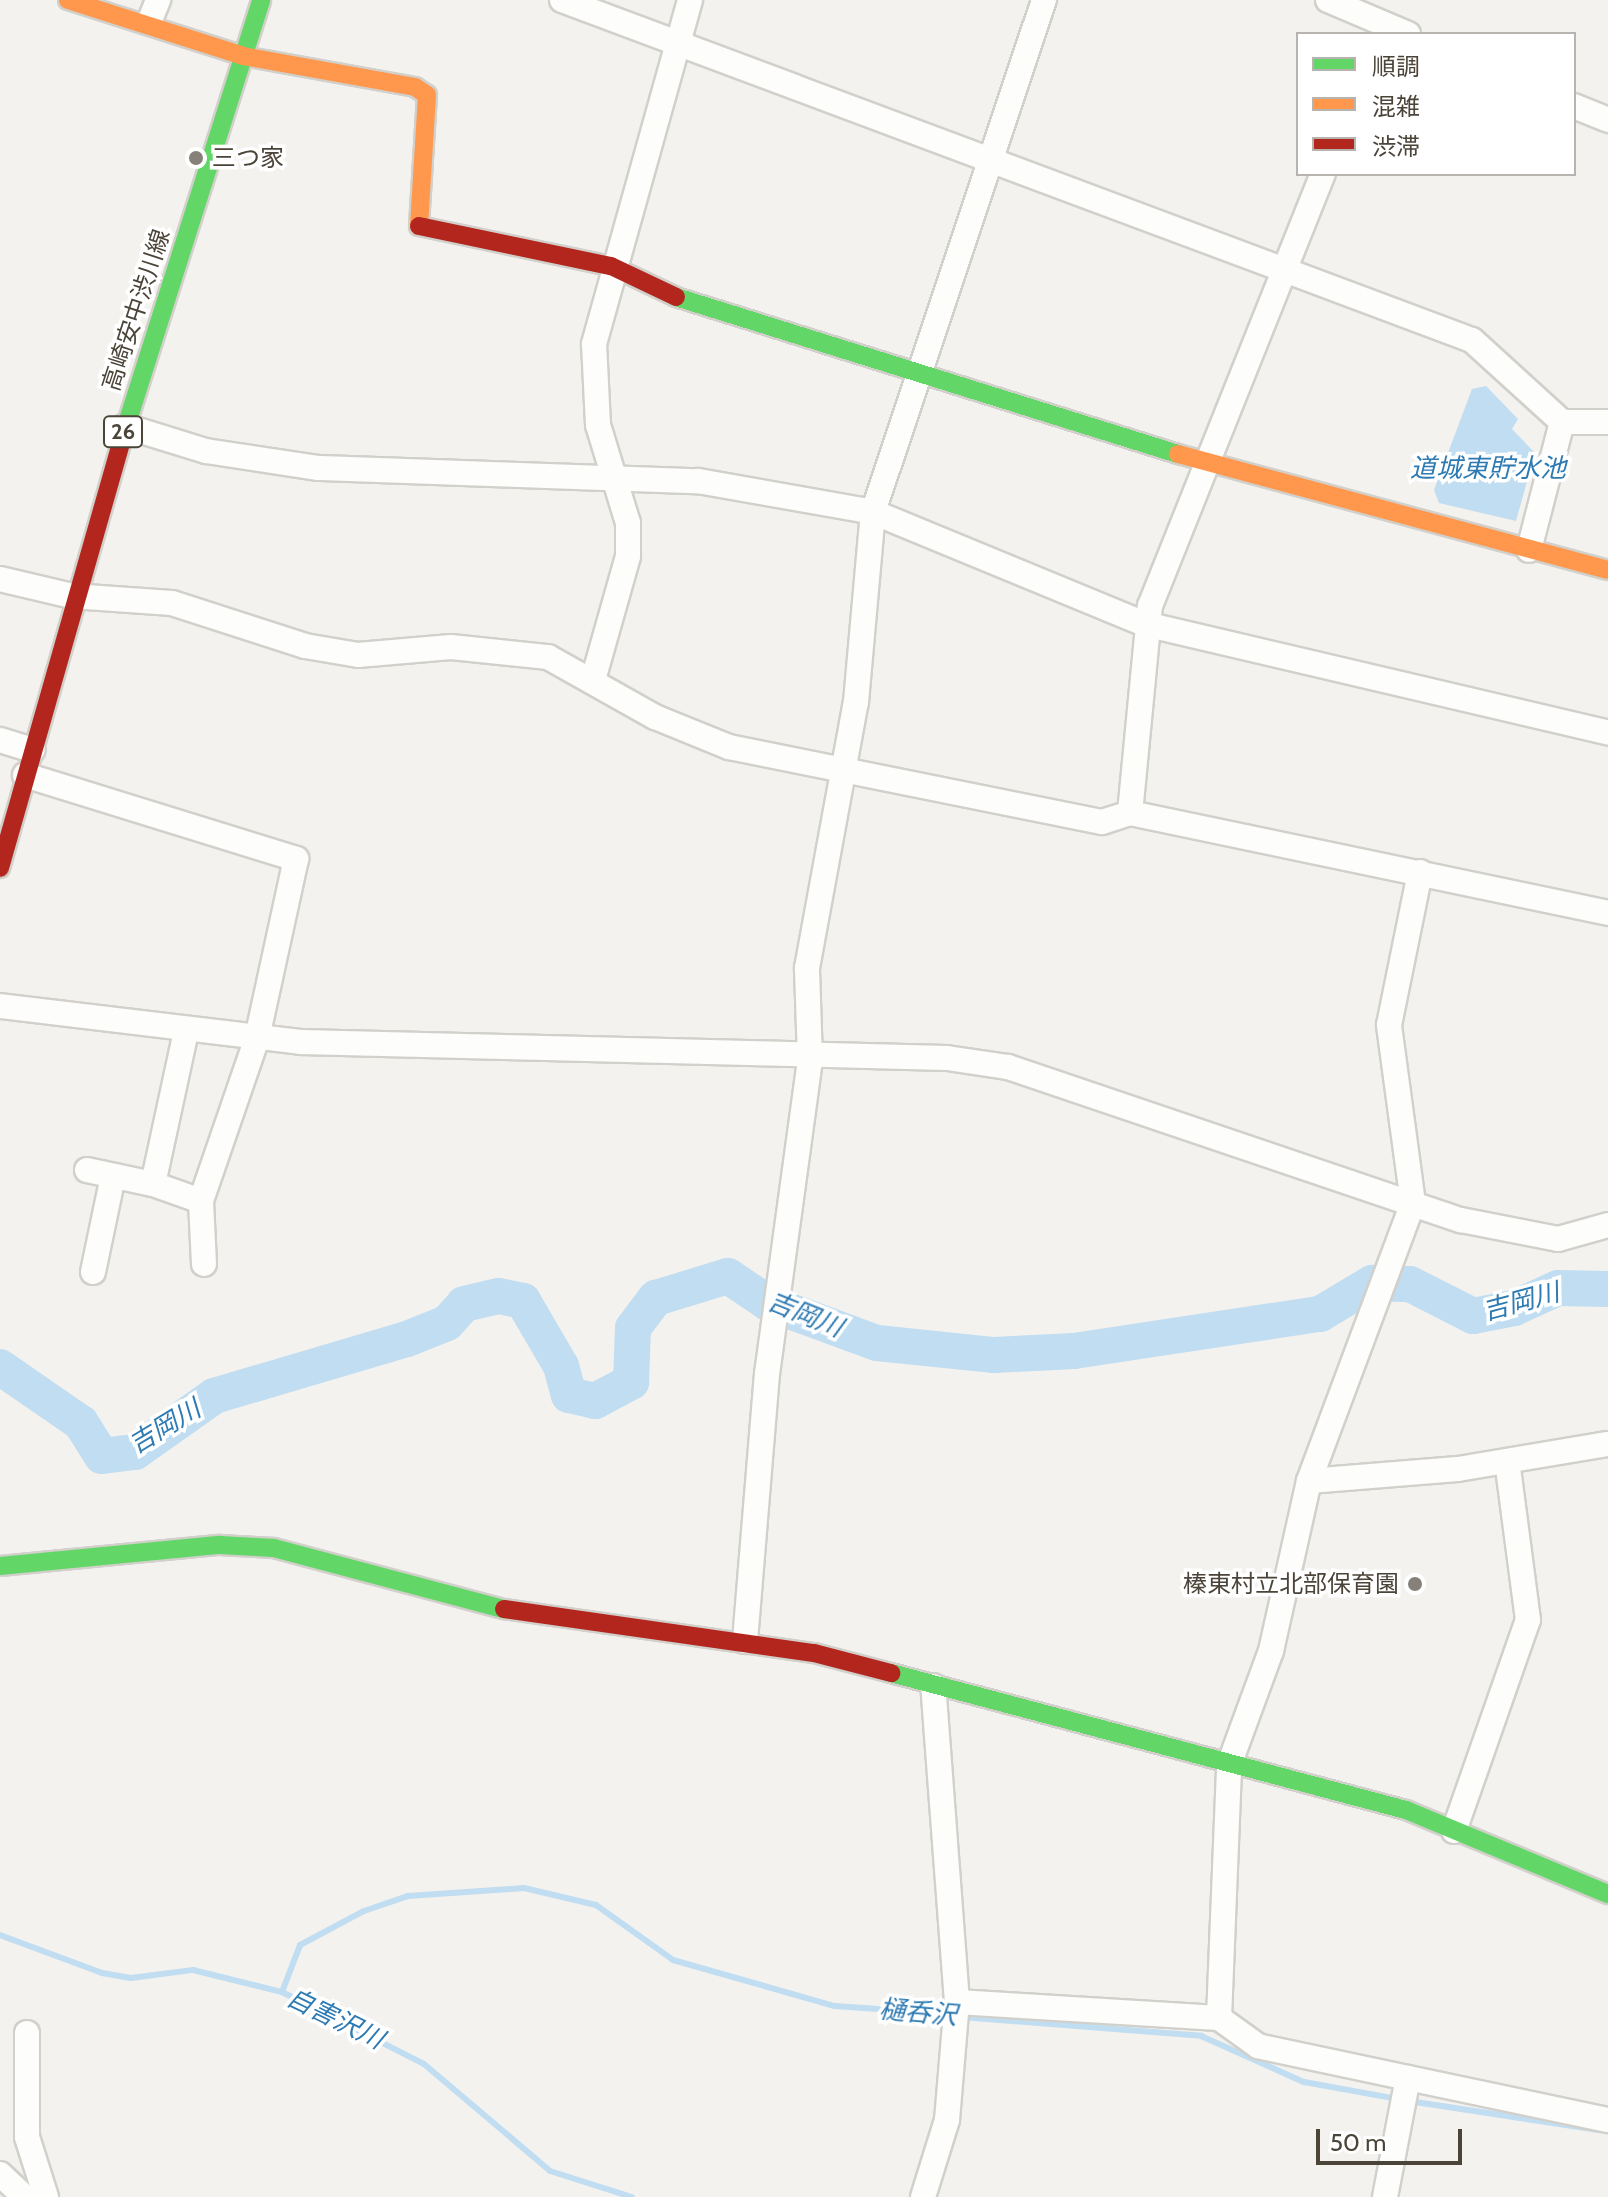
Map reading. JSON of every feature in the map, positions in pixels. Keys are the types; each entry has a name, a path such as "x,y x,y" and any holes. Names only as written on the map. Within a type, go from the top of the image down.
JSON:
{"street":[{"path":"68,0 154,10 243,56 427,95 419,230 611,266 701,309 917,377 1207,463 1608,570"},
{"name":"高崎安中渋川線","path":"0,868 72,596 261,0"},
{"path":"562,0 1472,340 1562,422 1608,422"},
{"path":"593,680 628,556 628,523 608,478 594,344 611,266 690,0"},
{"path":"745,1641 767,1374 810,1060 807,968 843,769 873,512 1044,0"},
{"path":"1328,0 1383,19 1405,32"},
{"path":"1576,107 1608,120"},
{"path":"1130,813 1145,624 1322,176"},
{"path":"1529,550 1562,422"},
{"path":"125,426 206,451 319,468 698,481 873,512 1145,624 1608,733"},
{"path":"0,579 72,596 172,603 305,646 358,655 451,647 548,657 655,717 729,747 1102,822 1130,813 1608,913"},
{"path":"0,740 32,750"},
{"path":"25,775 296,859 257,1038 201,1201 204,1264"},
{"path":"1219,2018 1229,1765 1271,1651 1309,1481 1413,1203 1389,1025 1420,872"},
{"path":"0,1006 257,1038 810,1060 947,1058 1008,1067 1413,1203 1558,1239 1608,1225"},
{"path":"153,1184 186,1031"},
{"path":"87,1170 153,1184 201,1201"},
{"path":"93,1272 113,1176"},
{"path":"1309,1481 1507,1461 1608,1444"},
{"path":"1454,1831 1528,1620 1507,1461"},
{"path":"0,1566 220,1545 274,1548 459,1603 745,1641 1351,1794 1454,1831 1608,1894"},
{"path":"923,2197 947,2120 957,2002 933,1686"},
{"path":"957,2002 1219,2018 1258,2046 1608,2120"},
{"path":"27,2033 27,2137 46,2197"},
{"path":"1385,2197 1408,2078"},
{"path":"0,2174 25,2197"}],"water":[{"name":"道城東貯水池","path":"1486,386 1518,419 1512,429 1535,453 1516,521 1439,503 1434,490 1472,389"}],"waterway":[{"name":"吉岡川","path":"0,1367 81,1423 102,1456 135,1452 214,1396 407,1339 447,1323 464,1304 499,1296 523,1301 561,1366 569,1395 595,1401 631,1382 633,1328 656,1298 728,1276 768,1303 877,1343 994,1355 1074,1351 1320,1314 1372,1283 1410,1284 1473,1316 1514,1308 1558,1288 1608,1289"},
{"name":"樋呑沢","path":"282,1992 300,1945 364,1911 408,1896 524,1888 596,1905 673,1960 835,2006 951,2014"},
{"name":"自害沢川","path":"0,1935 102,1973 131,1978 193,1970 282,1992 424,2064 550,2171 632,2197"},
{"name":"樋呑沢","path":"962,2017 1201,2036 1304,2082 1398,2099"},
{"name":"樋呑沢","path":"1409,2101 1599,2130"}],"traffic: fast":[{"path":"123,436 261,0"},
{"path":"676,297 1178,454"},
{"path":"0,1566 220,1545 274,1548 504,1609"},
{"path":"891,1673 1406,1810 1608,1894"}],"traffic: slow":[{"path":"68,0 243,56 415,87 427,95 419,226"},
{"path":"1178,454 1608,570"}],"traffic: jam":[{"path":"419,226 611,266 676,297"},
{"path":"0,868 123,436"},
{"path":"504,1609 814,1653 891,1673"}],"place":[{"name":"三つ家","path":"196,158"},
{"name":"榛東村立北部保育園","path":"1415,1584"}]}
